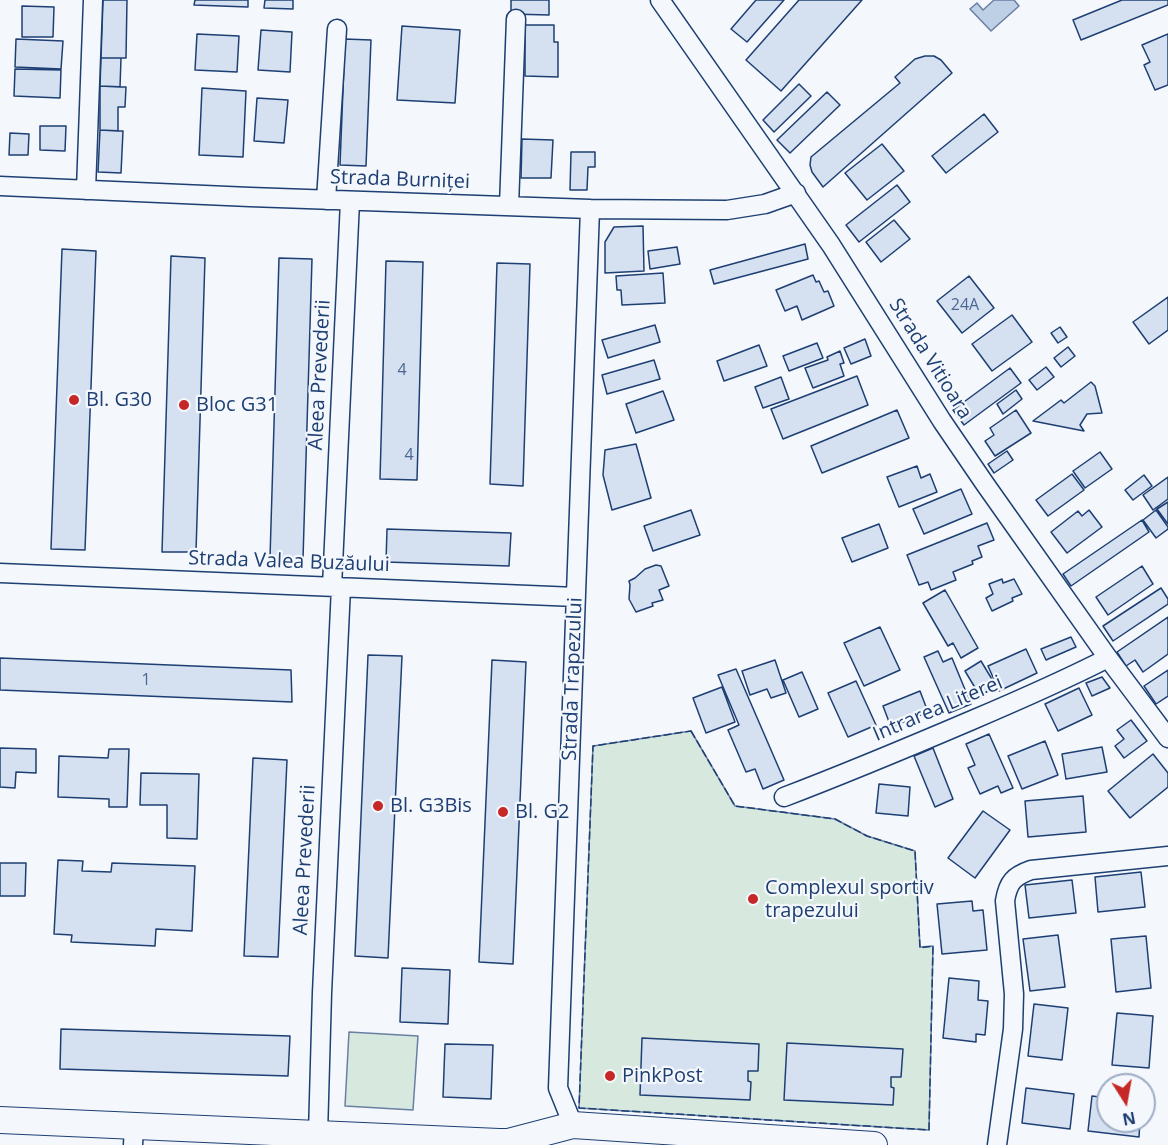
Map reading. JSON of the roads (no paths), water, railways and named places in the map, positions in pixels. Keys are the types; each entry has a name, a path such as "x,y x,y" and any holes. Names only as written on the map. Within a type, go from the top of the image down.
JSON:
{"street":[{"path":"86,190 93,0"},
{"name":"Strada Vitioara","path":"660,0 831,245 942,421 991,493 1168,738"},
{"path":"509,206 516,19"},
{"path":"326,200 337,29"},
{"name":"Strada Burniței","path":"0,186 590,209 727,210 765,204 796,193"},
{"name":"Aleea Prevederii","path":"318,1134 350,201"},
{"name":"Strada Trapezului","path":"573,1135 558,1088 590,209"},
{"name":"Strada Valea Buzăului","path":"0,573 576,597"},
{"name":"Intrarea Literei","path":"784,796 844,774 964,723 1108,658"},
{"path":"997,1145 1013,1029 1014,994 1005,901 1012,881 1020,874 1031,870 1168,856"},
{"path":"0,1120 134,1136 318,1134 433,1143 508,1142 573,1135 874,1145"}],"water":[{"path":"994,0 1014,0 1019,6 991,31 970,9 977,3 983,10"}],"place":[{"name":"Bl. G30","path":"74,400"},
{"name":"Bloc G31","path":"184,405"},
{"name":"Bl. G3Bis","path":"378,806"},
{"name":"Bl. G2","path":"503,812"},
{"name":"Complexul sportiv trapezului","path":"753,899"},
{"name":"PinkPost","path":"610,1076"}]}
